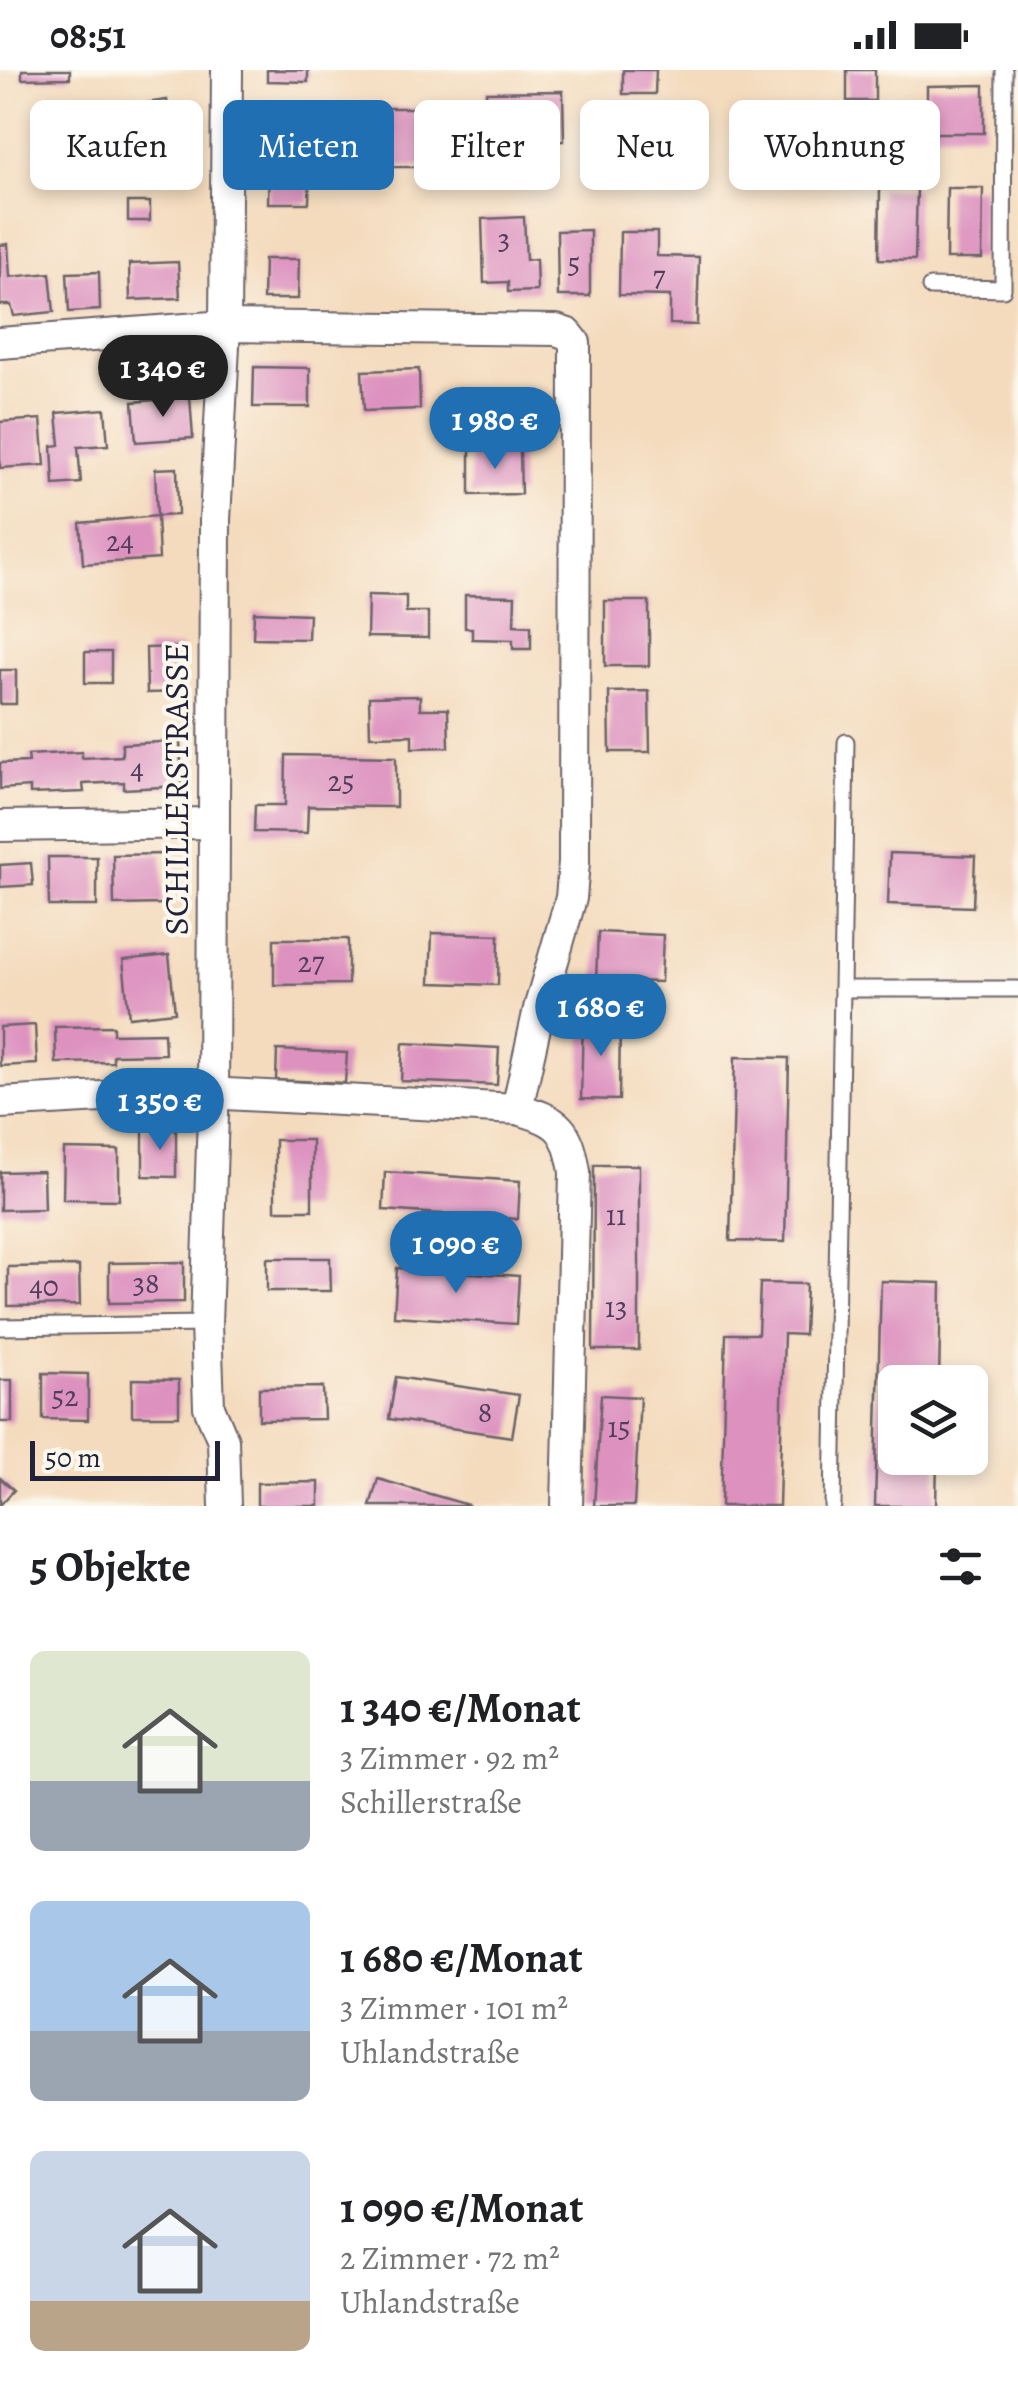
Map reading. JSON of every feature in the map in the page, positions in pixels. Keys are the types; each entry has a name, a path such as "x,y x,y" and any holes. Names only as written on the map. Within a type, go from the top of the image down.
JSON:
{"street":[{"name":"SCHILLERSTRASSE","path":"225,1506 223,1440 209,1408 206,1324 213,1093 215,520 225,326 226,70"},
{"path":"0,343 225,326 556,330 568,334 575,343 574,862 570,898 517,1109"},
{"path":"0,826 212,823"},
{"path":"0,1103 213,1093 517,1109 549,1118 570,1141 576,1172 567,1506"}],"lane":[{"path":"930,287 1003,288 1004,70"},
{"path":"834,1506 846,742"},
{"path":"842,988 1018,990"},
{"path":"0,1327 206,1324"}],"building":[{"path":"22,70 70,70 70,78 22,79"},
{"path":"267,70 308,70 308,82 267,81"},
{"path":"623,70 656,70 655,94 623,94"},
{"path":"847,70 875,70 875,100 847,100"},
{"path":"984,85 984,133 940,133 940,100 927,100 927,86"},
{"path":"563,91 564,141 560,141 560,100 486,100 486,92"},
{"path":"394,108 414,108 414,167 394,167"},
{"path":"947,188 983,188 982,259 946,259"},
{"path":"268,190 309,190 309,203 268,203"},
{"path":"880,190 917,190 915,260 879,259"},
{"path":"128,202 150,202 150,221 128,221"},
{"path":"524,217 526,260 536,259 537,291 508,292 508,282 484,283 482,219"},
{"path":"590,230 590,296 558,296 557,231"},
{"path":"620,232 657,232 657,256 699,257 697,325 670,324 670,296 619,295"},
{"path":"8,244 10,277 50,273 54,312 14,316 11,305 0,305 0,245"},
{"path":"264,259 299,259 298,299 263,299"},
{"path":"178,262 180,298 130,300 129,264"},
{"path":"99,272 100,310 69,312 67,273"},
{"path":"254,367 310,368 310,407 253,407"},
{"path":"419,369 420,409 364,411 362,371"},
{"path":"190,397 193,438 136,442 133,402"},
{"path":"105,409 108,445 78,447 81,483 54,485 52,446 60,445 57,413"},
{"path":"41,419 45,465 0,468 0,422"},
{"path":"470,450 520,450 521,494 470,495"},
{"path":"177,468 178,515 157,516 155,469"},
{"path":"157,516 159,559 83,564 80,523"},
{"path":"368,595 406,596 406,612 428,612 428,638 367,637"},
{"path":"465,595 515,596 514,625 531,626 531,649 513,649 513,640 472,639 472,628 465,628"},
{"path":"605,601 649,601 649,666 605,666"},
{"path":"254,612 309,614 308,639 253,638"},
{"path":"181,647 182,692 147,693 146,648"},
{"path":"85,652 111,652 111,683 85,683"},
{"path":"0,670 16,670 16,704 0,704"},
{"path":"649,691 650,752 610,752 609,692"},
{"path":"420,696 420,709 448,709 449,747 412,748 412,735 370,736 369,697"},
{"path":"180,741 182,786 124,789 124,782 83,784 84,792 30,794 30,787 0,789 0,763 29,762 28,755 82,752 82,758 122,756 122,744"},
{"path":"286,755 396,757 396,807 308,806 307,833 254,832 255,805 285,805"},
{"path":"890,853 975,856 973,907 888,904"},
{"path":"162,854 163,904 114,905 113,855"},
{"path":"48,857 97,857 97,906 49,906"},
{"path":"31,863 33,885 0,887 0,865"},
{"path":"598,932 663,935 661,982 596,980"},
{"path":"432,933 499,935 498,985 430,983"},
{"path":"274,939 348,939 348,984 274,985"},
{"path":"169,955 175,1012 129,1017 123,960"},
{"path":"583,1018 620,1019 619,1100 581,1099"},
{"path":"35,1025 37,1064 0,1066 0,1027"},
{"path":"113,1026 113,1034 164,1033 165,1054 113,1055 113,1062 56,1063 55,1027"},
{"path":"403,1043 499,1048 497,1085 401,1081"},
{"path":"277,1050 347,1053 345,1083 276,1080"},
{"path":"735,1057 789,1058 785,1242 730,1241"},
{"path":"143,1129 176,1130 176,1177 143,1176"},
{"path":"275,1140 312,1140 312,1210 275,1210"},
{"path":"64,1149 119,1150 119,1200 63,1199"},
{"path":"594,1165 639,1165 639,1350 593,1350"},
{"path":"43,1171 44,1209 0,1210 0,1172"},
{"path":"385,1172 520,1181 518,1219 383,1210"},
{"path":"267,1258 330,1258 331,1291 267,1291"},
{"path":"184,1262 184,1302 109,1303 109,1263"},
{"path":"79,1266 80,1305 8,1306 8,1267"},
{"path":"397,1268 519,1276 516,1324 394,1316"},
{"path":"881,1281 941,1283 939,1365 879,1365"},
{"path":"760,1283 806,1284 804,1335 784,1334 779,1506 721,1506 726,1334 758,1334"},
{"path":"43,1373 88,1374 88,1420 43,1419"},
{"path":"396,1377 519,1395 512,1437 389,1419"},
{"path":"132,1379 179,1380 179,1416 132,1416"},
{"path":"0,1380 12,1380 12,1422 0,1422"},
{"path":"323,1387 324,1419 259,1420 259,1388"},
{"path":"878,1394 878,1475 937,1475 936,1506 875,1506"},
{"path":"601,1395 640,1397 634,1506 594,1506"},
{"path":"0,1478 14,1490 0,1505"},
{"path":"378,1479 468,1505 468,1506 370,1506"},
{"path":"319,1482 319,1506 257,1506 257,1483"}]}
